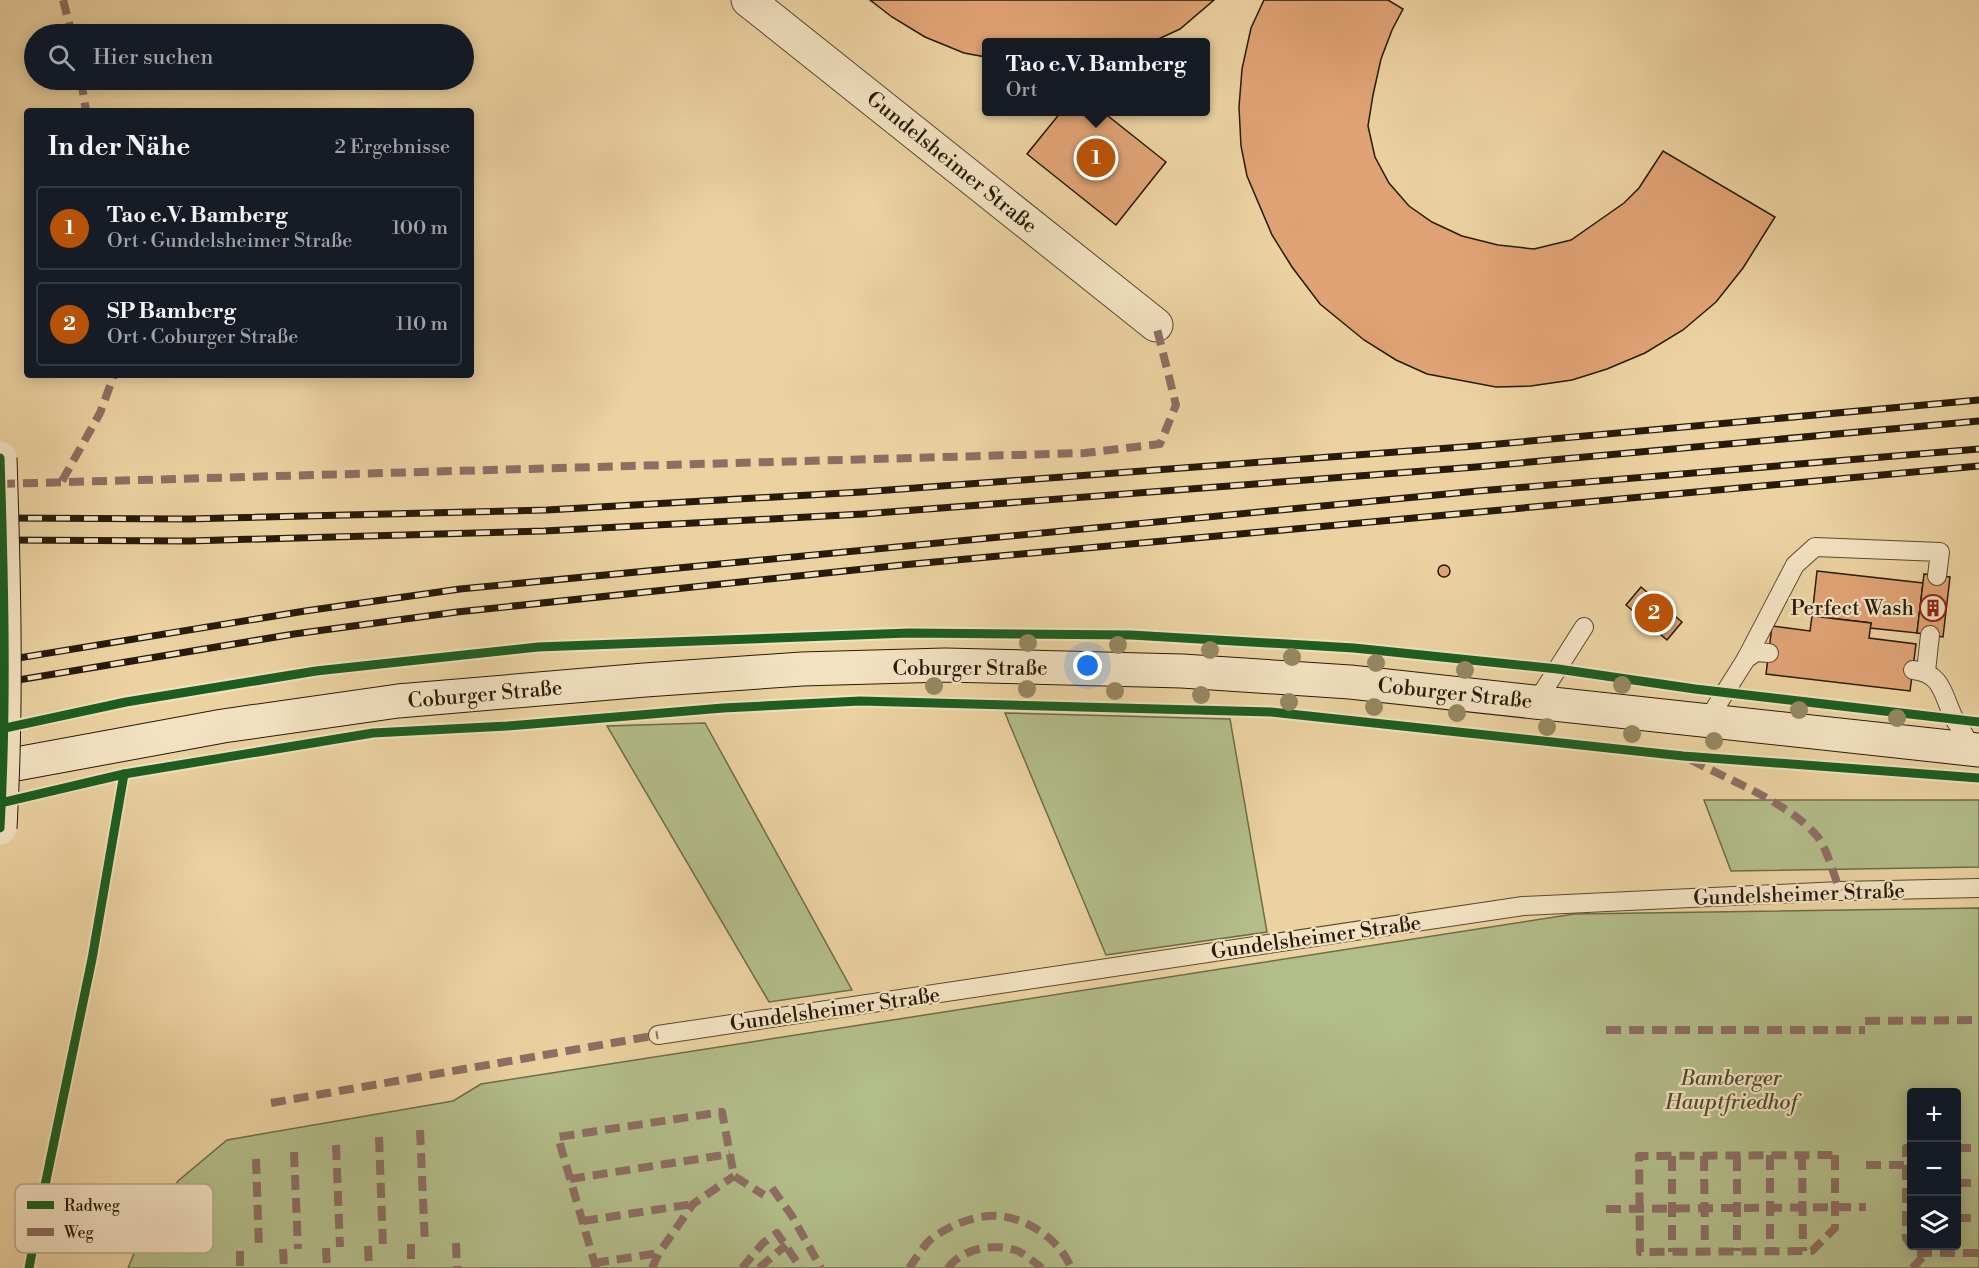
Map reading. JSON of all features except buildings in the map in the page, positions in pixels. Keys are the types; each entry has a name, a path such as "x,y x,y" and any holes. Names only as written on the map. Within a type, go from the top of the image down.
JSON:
{"street":[{"name":"Gundelsheimer Straße","path":"748,0 1156,325"},
{"path":"0,458 5,615 4,752 0,828"},
{"name":"Coburger Straße","path":"0,767 223,726 398,701 802,669 945,665 1182,671 1350,682 1975,749"}],"lane":[{"path":"1707,721 1746,659 1795,565 1815,547 1940,552 1937,576"},
{"path":"1537,701 1584,627"},
{"path":"1930,635 1919,671 1940,684 1955,720 1975,749"},
{"path":"1746,659 1756,652 1769,653"},
{"name":"Gundelsheimer Straße","path":"657,1035 1523,906 1840,891 1979,888"}],"green space":[{"path":"1005,713 1230,719 1267,932 1106,955"},
{"path":"705,723 852,990 769,1002 607,726"},
{"path":"1704,800 1979,800 1979,867 1731,871"},
{"name":"Bamberger Hauptfriedhof","path":"1979,908 1979,1268 128,1268 134,1253 213,1253 213,1184 176,1184 227,1140 453,1101 481,1084 1574,914"}],"railway":[{"path":"0,518 188,519 547,510 862,492 1476,446 1979,400"},
{"path":"0,540 189,541 544,531 863,514 1476,467 1979,421"},
{"path":"0,661 305,611 460,589 1478,491 1979,449"},
{"path":"0,683 294,634 457,612 902,565 1979,466"}],"marked path":[{"path":"63,0 69,24"},
{"path":"83,90 86,108"},
{"path":"0,484 1085,453 1160,444 1176,405 1156,325"},
{"path":"62,481 100,413 113,378"},
{"path":"1691,760 1775,803 1805,824 1824,847 1840,891"},
{"path":"1865,1021 1979,1020"},
{"path":"1606,1030 1865,1030"},
{"path":"271,1103 658,1035"},
{"path":"596,1268 558,1137 722,1112 734,1176 764,1195"},
{"path":"420,1130 425,1244"},
{"path":"379,1137 383,1246"},
{"path":"336,1145 340,1247"},
{"path":"1907,1148 1906,1238 1916,1253 1979,1253"},
{"path":"1961,1148 1979,1148"},
{"path":"294,1152 298,1249"},
{"path":"570,1179 730,1154"},
{"path":"1770,1155 1770,1251"},
{"path":"1802,1155 1803,1251"},
{"path":"1835,1155 1835,1228 1812,1251 1640,1252 1639,1156 1835,1155"},
{"path":"1672,1156 1672,1252"},
{"path":"1704,1156 1705,1251"},
{"path":"1737,1156 1737,1251"},
{"path":"256,1159 259,1250"},
{"path":"1866,1165 1906,1165"},
{"path":"652,1268 659,1253 693,1204 734,1176"},
{"path":"1961,1183 1979,1183"},
{"path":"772,1188 792,1216 821,1268"},
{"path":"583,1221 693,1204"},
{"path":"1606,1209 1866,1207"},
{"path":"909,1268 925,1245 938,1234 955,1225 991,1216 1011,1218 1043,1233 1060,1249 1071,1268"},
{"path":"1961,1218 1979,1218"},
{"path":"742,1268 763,1243 777,1233 801,1268"},
{"path":"456,1243 457,1268"},
{"path":"411,1244 411,1268"},
{"path":"759,1268 786,1245"},
{"path":"368,1246 369,1268"},
{"path":"948,1268 962,1255 990,1247 1018,1251 1042,1268"},
{"path":"326,1248 327,1268"},
{"path":"283,1249 284,1268"},
{"path":"240,1251 240,1268"},
{"path":"594,1263 659,1253"},
{"path":"1912,1268 1927,1253"}],"cycle path":[{"path":"0,458 4,597 0,828"},
{"path":"0,729 126,702 316,671 538,647 909,633 1131,635 1354,648 1558,669 1695,689 1979,722"},
{"path":"0,803 124,774 373,733 507,726 723,708 860,701 1271,712 1683,756 1979,778"},
{"path":"45,1184 92,959 124,774"},
{"path":"29,1268 32,1253"}],"place":[{"name":"Tao e.V. Bamberg","path":"1096,158"},
{"name":"Perfect Wash","path":"1933,608"},
{"name":"SP Bamberg","path":"1654,613"}]}
